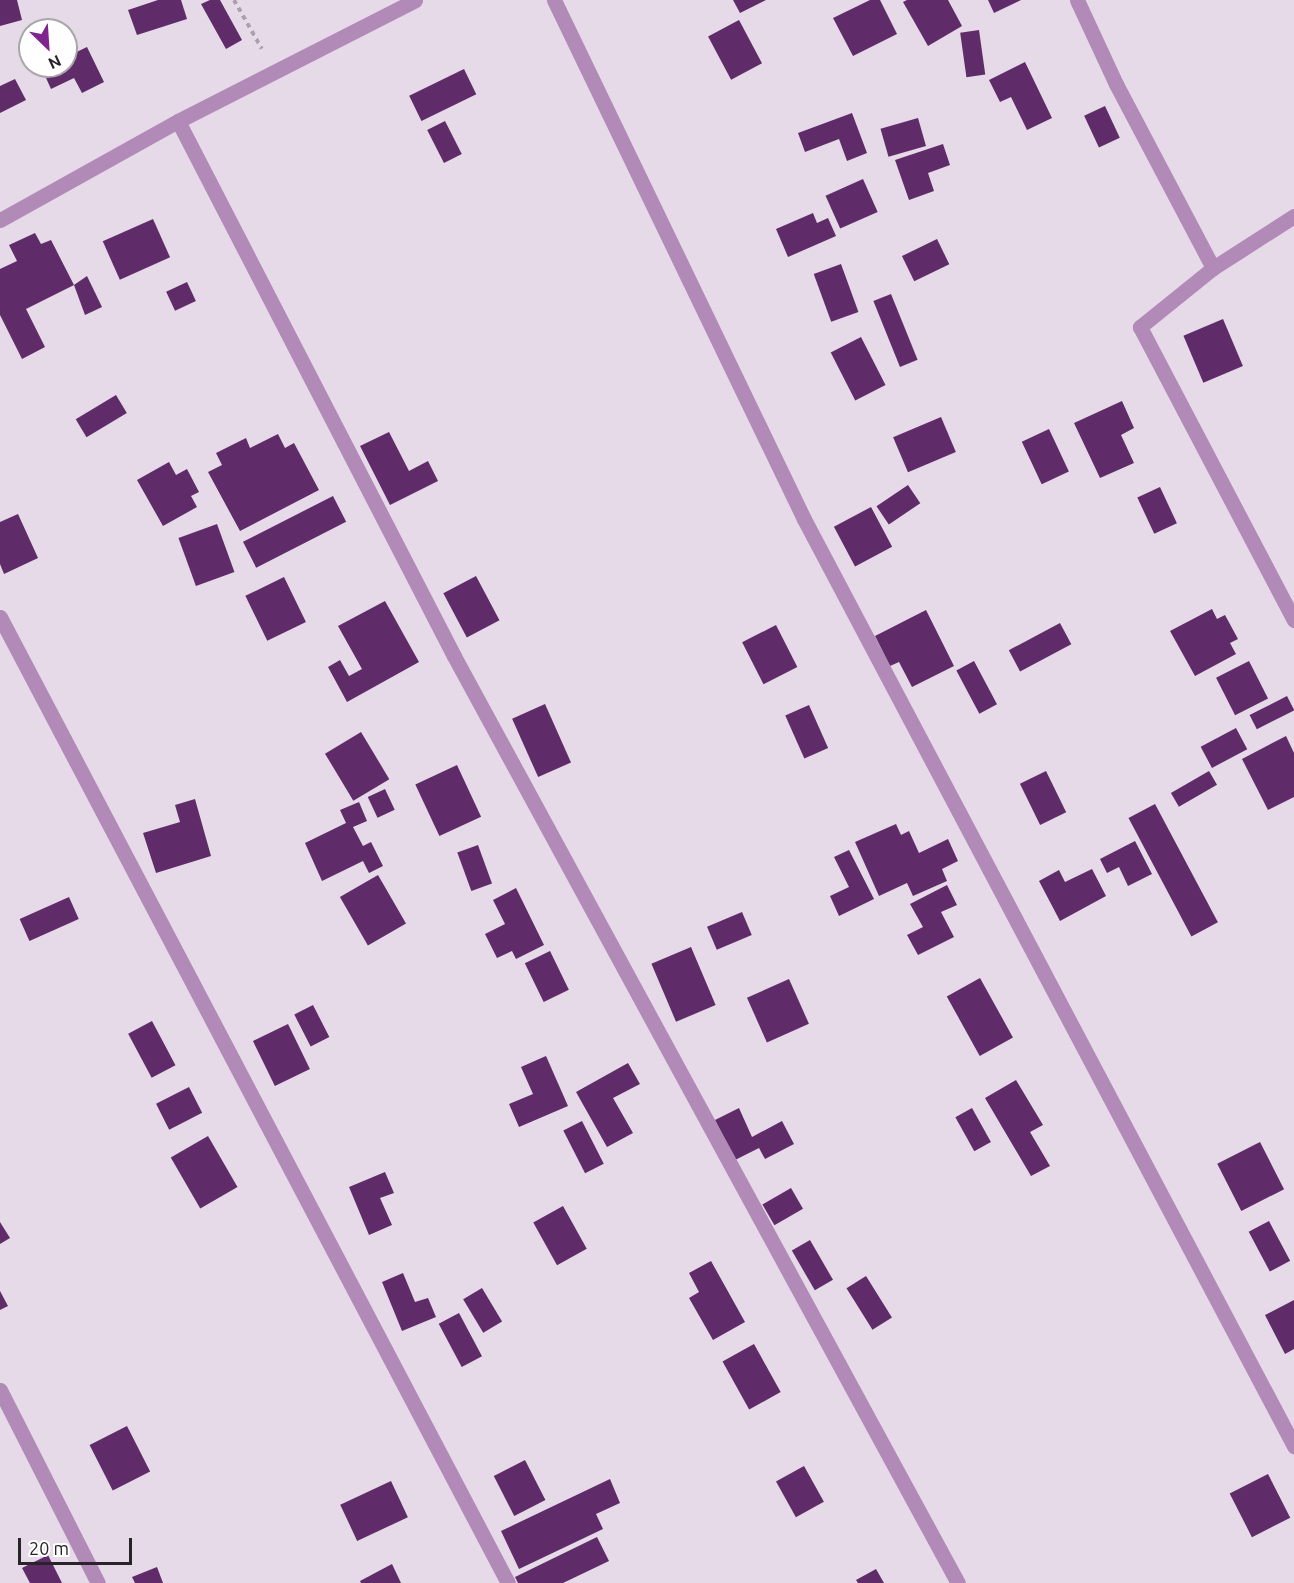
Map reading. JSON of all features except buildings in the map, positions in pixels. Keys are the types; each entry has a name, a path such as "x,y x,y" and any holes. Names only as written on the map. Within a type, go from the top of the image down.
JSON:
{"street":[{"path":"0,220 177,121 414,0"},
{"path":"554,0 804,519 1294,1446"},
{"path":"1077,0 1116,84 1213,268"},
{"path":"177,121 454,656 958,1583"},
{"path":"1294,216 1213,268 1140,327 1294,620"},
{"path":"0,617 508,1583"},
{"path":"0,1390 98,1583"}],"path":[{"path":"234,0 275,72"}]}
